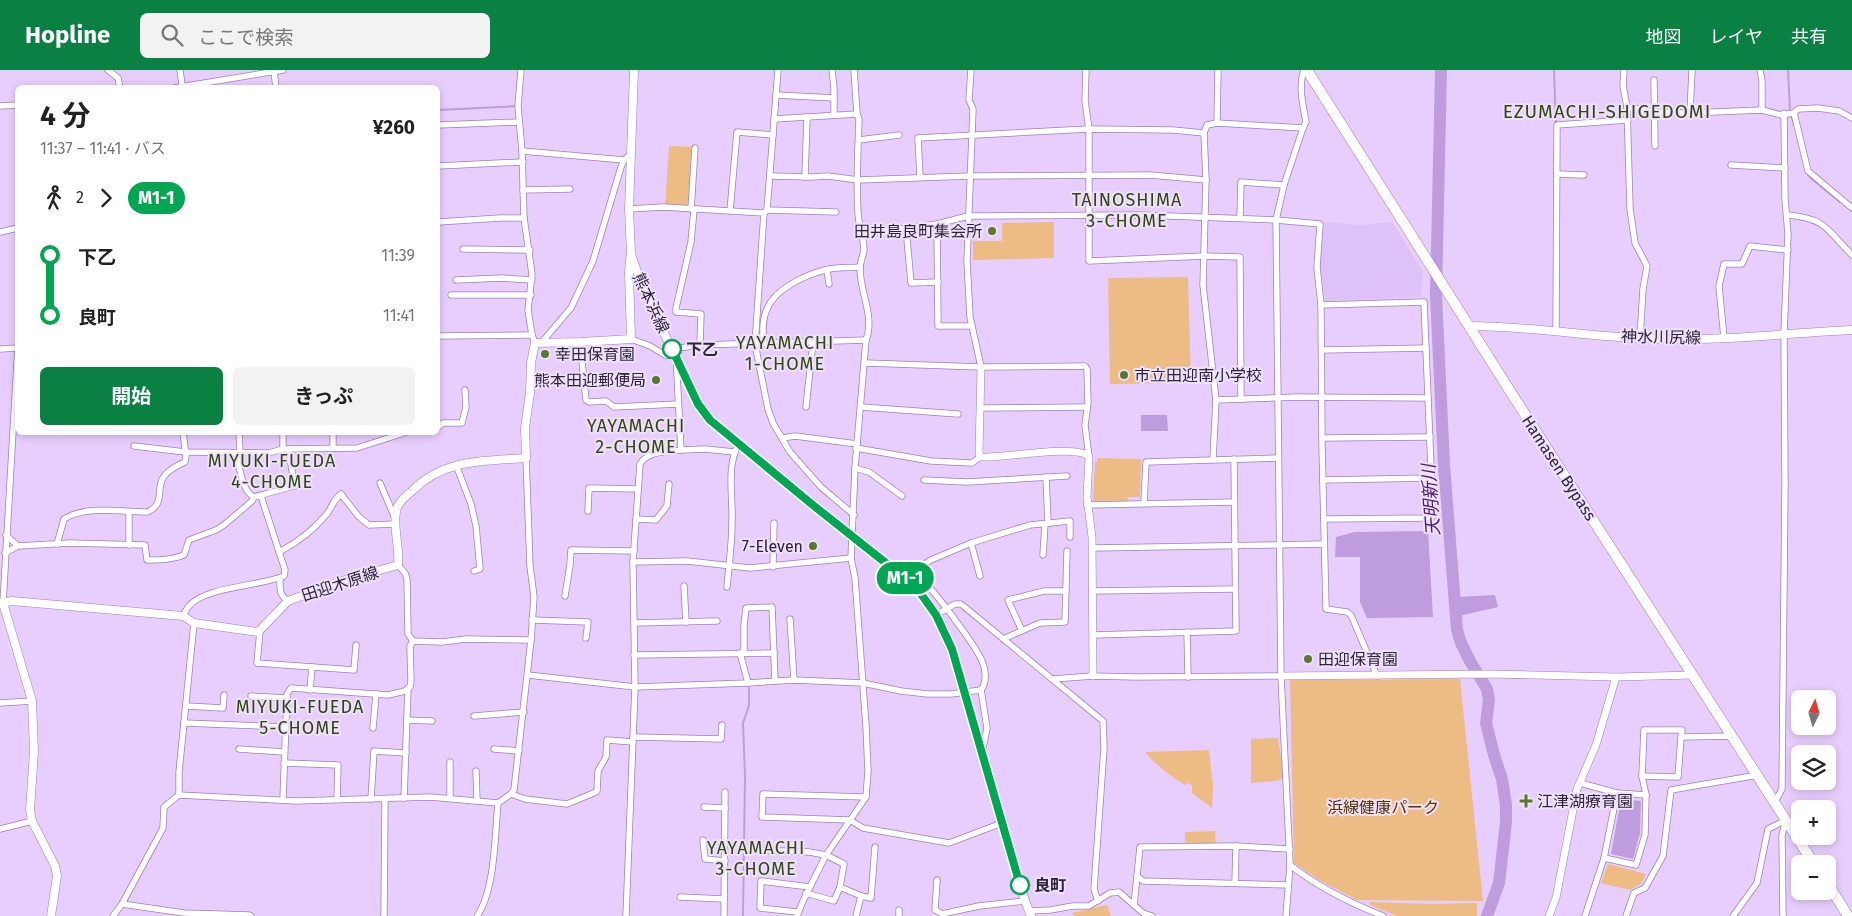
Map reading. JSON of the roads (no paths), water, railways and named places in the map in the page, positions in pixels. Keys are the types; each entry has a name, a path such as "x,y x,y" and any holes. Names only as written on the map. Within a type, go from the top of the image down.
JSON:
{"highway":[{"name":"Hamasen Bypass","path":"1306,70 1808,855"},
{"path":"1836,897 1848,916"}],"main road":[{"name":"熊本浜線","path":"634,70 627,157 629,209 631,254 643,289 698,404 710,420 891,568 921,594 936,615 952,649 1025,901 1031,914"},
{"path":"526,458 525,428 530,393 531,362 536,340 580,342 631,339 629,273 631,254"},
{"name":"神水川尻線","path":"1469,326 1505,326 1640,338 1686,340 1852,330"},
{"name":"田迎木原線","path":"260,631 288,601 351,578 398,566 396,512 399,503 419,484 432,475 470,461 526,458"},
{"path":"50,916 57,876 55,866 32,821 30,810 34,751 32,701 1,603 12,601 183,616 194,623 253,632 260,631"}],"street":[{"path":"108,70 118,78 119,85"},
{"path":"180,70 182,85 282,70"},
{"path":"521,70 518,106 522,151 524,218 530,250 532,280 528,310 536,340"},
{"path":"778,70 754,344 768,409 773,423 790,452 821,487 854,515"},
{"path":"832,70 834,115"},
{"path":"810,887 761,881 760,908 797,914 826,855 866,797 868,771 863,682 855,578 851,558 855,468 866,340 869,332 868,311 861,282 860,267 864,252 858,214 859,119 854,70"},
{"path":"971,70 969,100 973,109 967,261 970,317 981,367 980,456"},
{"path":"1086,70 1085,101 1089,129 1089,261 1205,256 1240,257 1241,399"},
{"path":"1217,123 1218,70"},
{"path":"1286,916 1290,849 1280,676 1276,220 1284,185 1306,122 1302,100 1301,77 1306,70"},
{"path":"1624,70 1623,86 1628,120 1630,209 1635,243 1647,266 1643,289 1640,338"},
{"path":"1690,113 1692,70"},
{"path":"1760,70 1762,110"},
{"path":"274,71 276,85"},
{"path":"1654,80 1654,146"},
{"path":"776,95 834,98"},
{"path":"0,106 15,105"},
{"path":"1627,107 1654,112 1690,113 1762,110 1780,115 1794,113 1798,109 1818,108 1839,111 1852,118"},
{"path":"1775,802 1782,789 1785,483 1784,334 1788,250 1784,113"},
{"path":"1794,113 1808,171 1852,208"},
{"path":"774,119 857,114"},
{"path":"805,177 807,117"},
{"path":"1556,330 1557,125 1628,120"},
{"path":"440,125 519,122"},
{"path":"1213,459 1216,400 1203,285 1206,180 1204,133 1207,125 1217,123 1303,128"},
{"path":"920,177 918,138 1089,129 1173,130 1204,133"},
{"path":"730,211 737,132 773,135"},
{"path":"859,140 899,135"},
{"path":"695,148 692,242 676,312 701,314 700,345"},
{"path":"440,336 536,340 571,308 593,261 627,157 522,151"},
{"path":"440,166 522,162"},
{"path":"1731,165 1785,168"},
{"path":"1557,174 1584,175"},
{"path":"770,176 828,176 858,180 970,176 1150,175 1206,180"},
{"path":"1240,218 1242,182 1284,185"},
{"path":"523,190 570,189"},
{"path":"629,209 836,212"},
{"path":"862,234 937,224 968,216 1141,215 1240,218 1320,224 1318,267 1322,305 1322,438 1326,609 1347,612 1351,615 1377,676"},
{"path":"1787,215 1816,221 1828,229 1852,255"},
{"path":"440,222 524,218"},
{"path":"937,224 938,326 972,326"},
{"path":"906,228 911,284 938,282"},
{"path":"0,232 15,229"},
{"path":"1724,338 1719,286 1724,264 1742,264 1750,246 1788,250"},
{"path":"463,249 530,250"},
{"path":"763,344 765,315 771,301 781,292 827,270 860,267"},
{"path":"827,270 829,284"},
{"path":"456,280 502,278 532,280"},
{"path":"451,295 531,295"},
{"path":"1322,305 1424,302 1433,516 1430,518 1324,519"},
{"path":"631,339 650,346 665,355 700,345 866,340"},
{"path":"580,342 586,400 589,402 606,401 614,407 678,404"},
{"path":"806,407 813,342"},
{"path":"0,348 15,348"},
{"path":"1322,350 1426,348"},
{"path":"674,353 681,450"},
{"path":"865,363 981,367 1085,366 1087,369 1085,425 1089,457 1088,505 1092,548 1093,676"},
{"path":"440,425 443,423 462,423 466,407 465,390"},
{"path":"1216,400 1428,398"},
{"path":"861,407 958,414"},
{"path":"980,408 1087,407"},
{"path":"1,603 15,418"},
{"path":"56,544 64,519 70,515 85,511 148,512 155,509 159,502 161,482 164,476 185,462 183,435"},
{"path":"239,435 238,453 245,488 254,497 294,486 284,435"},
{"path":"332,435 333,448"},
{"path":"134,446 185,452 270,453 286,449 357,448 390,435"},
{"path":"782,438 795,436 931,461 972,463 980,456 1050,452 1083,452 1089,457"},
{"path":"1322,438 1430,437"},
{"path":"727,587 732,522 732,472 734,452 739,444"},
{"path":"626,916 635,687 633,562 640,464 643,459 656,453 705,449 734,452"},
{"path":"113,916 122,904 163,828 164,807 179,795 296,801 450,798 498,803 511,794 514,790 524,712 534,597 530,566 526,458"},
{"path":"1144,503 1146,462 1278,458"},
{"path":"1093,634 1236,631 1234,459"},
{"path":"456,466 471,504 476,526 480,569 474,570"},
{"path":"855,468 869,472 902,496"},
{"path":"924,480 967,482 1067,476"},
{"path":"1044,555 1046,477"},
{"path":"1323,480 1432,478"},
{"path":"279,552 302,540 328,514 333,501 341,494 359,517 369,525 396,521 380,484"},
{"path":"636,519 656,520 667,506 669,484"},
{"path":"588,511 589,488 638,489"},
{"path":"183,616 188,606 195,600 208,594 284,576 285,570 261,496"},
{"path":"5,553 18,546 56,544 129,545 145,546 147,560 165,560 184,555 189,540 224,526 254,497"},
{"path":"1088,505 1234,502"},
{"path":"129,512 129,545"},
{"path":"912,572 930,560 971,543 1023,527 1070,521 1070,537"},
{"path":"772,567 774,523"},
{"path":"6,535 18,546"},
{"path":"971,543 980,576"},
{"path":"1092,548 1324,544"},
{"path":"565,596 570,564 570,550 634,551"},
{"path":"1004,639 1040,623 1066,622 1067,551"},
{"path":"633,562 687,562 750,568 851,558"},
{"path":"398,566 405,573 407,580 408,634 413,641"},
{"path":"891,568 902,568 917,574 924,581 981,659 985,677 984,687 981,690 987,728 982,753"},
{"path":"280,578 280,591 288,601"},
{"path":"684,586 686,622"},
{"path":"1092,591 1235,589"},
{"path":"1022,631 1008,600 1044,591 1066,591"},
{"path":"936,615 956,604 961,604 1104,722 1104,748 1094,889 1098,901"},
{"path":"748,683 742,653 746,608 772,607 775,681"},
{"path":"790,619 794,680"},
{"path":"532,620 588,622 586,638"},
{"path":"634,623 717,621"},
{"path":"179,795 179,772 194,623"},
{"path":"260,631 257,663 354,670 356,645"},
{"path":"1187,632 1188,676"},
{"path":"413,641 442,642 466,639 531,640"},
{"path":"404,798 408,688 411,681 410,646 413,641"},
{"path":"634,656 774,652"},
{"path":"310,690 312,667"},
{"path":"1052,679 1093,676 1489,674 1616,677 1693,675"},
{"path":"528,675 635,687 794,680 863,682 902,691 928,694 964,693 981,690"},
{"path":"1549,916 1556,898 1577,789 1596,745 1616,677"},
{"path":"283,800 287,694 291,688 376,694 398,693 408,688"},
{"path":"374,728 376,694"},
{"path":"186,706 223,708 224,695"},
{"path":"251,696 287,698"},
{"path":"0,703 32,701"},
{"path":"474,716 524,712"},
{"path":"407,720 432,721"},
{"path":"184,723 285,727"},
{"path":"511,794 526,799 566,804 598,791 598,771 606,757 607,740 721,739 722,725"},
{"path":"1604,858 1636,865 1645,835 1646,795 1642,776 1644,730 1682,730 1678,776 1642,776"},
{"path":"1681,737 1733,736"},
{"path":"494,748 519,751"},
{"path":"239,750 284,752"},
{"path":"371,799 374,751 406,753"},
{"path":"450,762 450,798"},
{"path":"284,764 338,765 337,799"},
{"path":"476,772 477,800"},
{"path":"1626,916 1634,893 1645,888 1663,856 1671,790 1758,775"},
{"path":"1580,783 1617,793 1646,795"},
{"path":"724,916 725,792"},
{"path":"1585,916 1604,858 1617,793"},
{"path":"866,797 763,794 762,816 850,820 863,828 949,843 1002,823"},
{"path":"384,916 385,799"},
{"path":"477,916 483,908 490,885 498,803"},
{"path":"704,807 725,808"},
{"path":"1733,916 1757,882 1768,828 1786,820"},
{"path":"1783,916 1782,835 1786,820"},
{"path":"0,829 32,821"},
{"path":"703,840 705,859 724,861"},
{"path":"1134,906 1140,847 1236,846 1290,849"},
{"path":"1234,883 1236,846"},
{"path":"840,887 871,898 875,847"},
{"path":"758,850 809,852 826,855 844,864 840,887 834,901 806,893"},
{"path":"1290,865 1301,874 1351,903 1383,916"},
{"path":"1137,876 1143,881 1288,885"},
{"path":"937,880 935,910 942,915 979,906 1025,901"},
{"path":"1136,888 1143,881"},
{"path":"1031,914 1073,906 1089,906 1110,893 1119,892 1143,915 1152,916"},
{"path":"680,896 724,898"},
{"path":"856,916 861,896"},
{"path":"122,904 161,913 228,916 249,914 251,916"}],"waterway":[{"name":"天明新川","path":"1441,70 1436,295 1444,465 1457,630 1470,661 1487,689 1489,700 1486,723 1502,779 1506,805 1506,822 1499,883 1487,916"},
{"path":"1554,70 1556,125"},
{"path":"1788,70 1790,111 1794,125"},
{"path":"440,110 518,106"},
{"path":"1807,173 1840,202"},
{"path":"743,916 745,776 743,723 749,706 749,688"}],"place":[{"name":"田井島良町集会所","path":"992,231"},
{"name":"下乙","path":"672,349"},
{"name":"幸田保育園","path":"545,354"},
{"name":"市立田迎南小学校","path":"1124,375"},
{"name":"熊本田迎郵便局","path":"656,380"},
{"name":"7-Eleven","path":"813,546"},
{"name":"田迎保育園","path":"1308,659"},
{"name":"江津湖療育園","path":"1526,801"},
{"name":"良町","path":"1020,885"}],"district":[{"name":"EZUMACHI-SHIGEDOMI","path":"1607,111"},
{"name":"TAINOSHIMA 3-CHOME","path":"1127,210"},
{"name":"YAYAMACHI 1-CHOME","path":"785,353"},
{"name":"YAYAMACHI 2-CHOME","path":"636,436"},
{"name":"MIYUKI-FUEDA 4-CHOME","path":"272,471"},
{"name":"MIYUKI-FUEDA 5-CHOME","path":"300,718"},
{"name":"YAYAMACHI 3-CHOME","path":"756,858"}],"park label":[{"name":"浜線健康パーク","path":"1383,807"}]}
